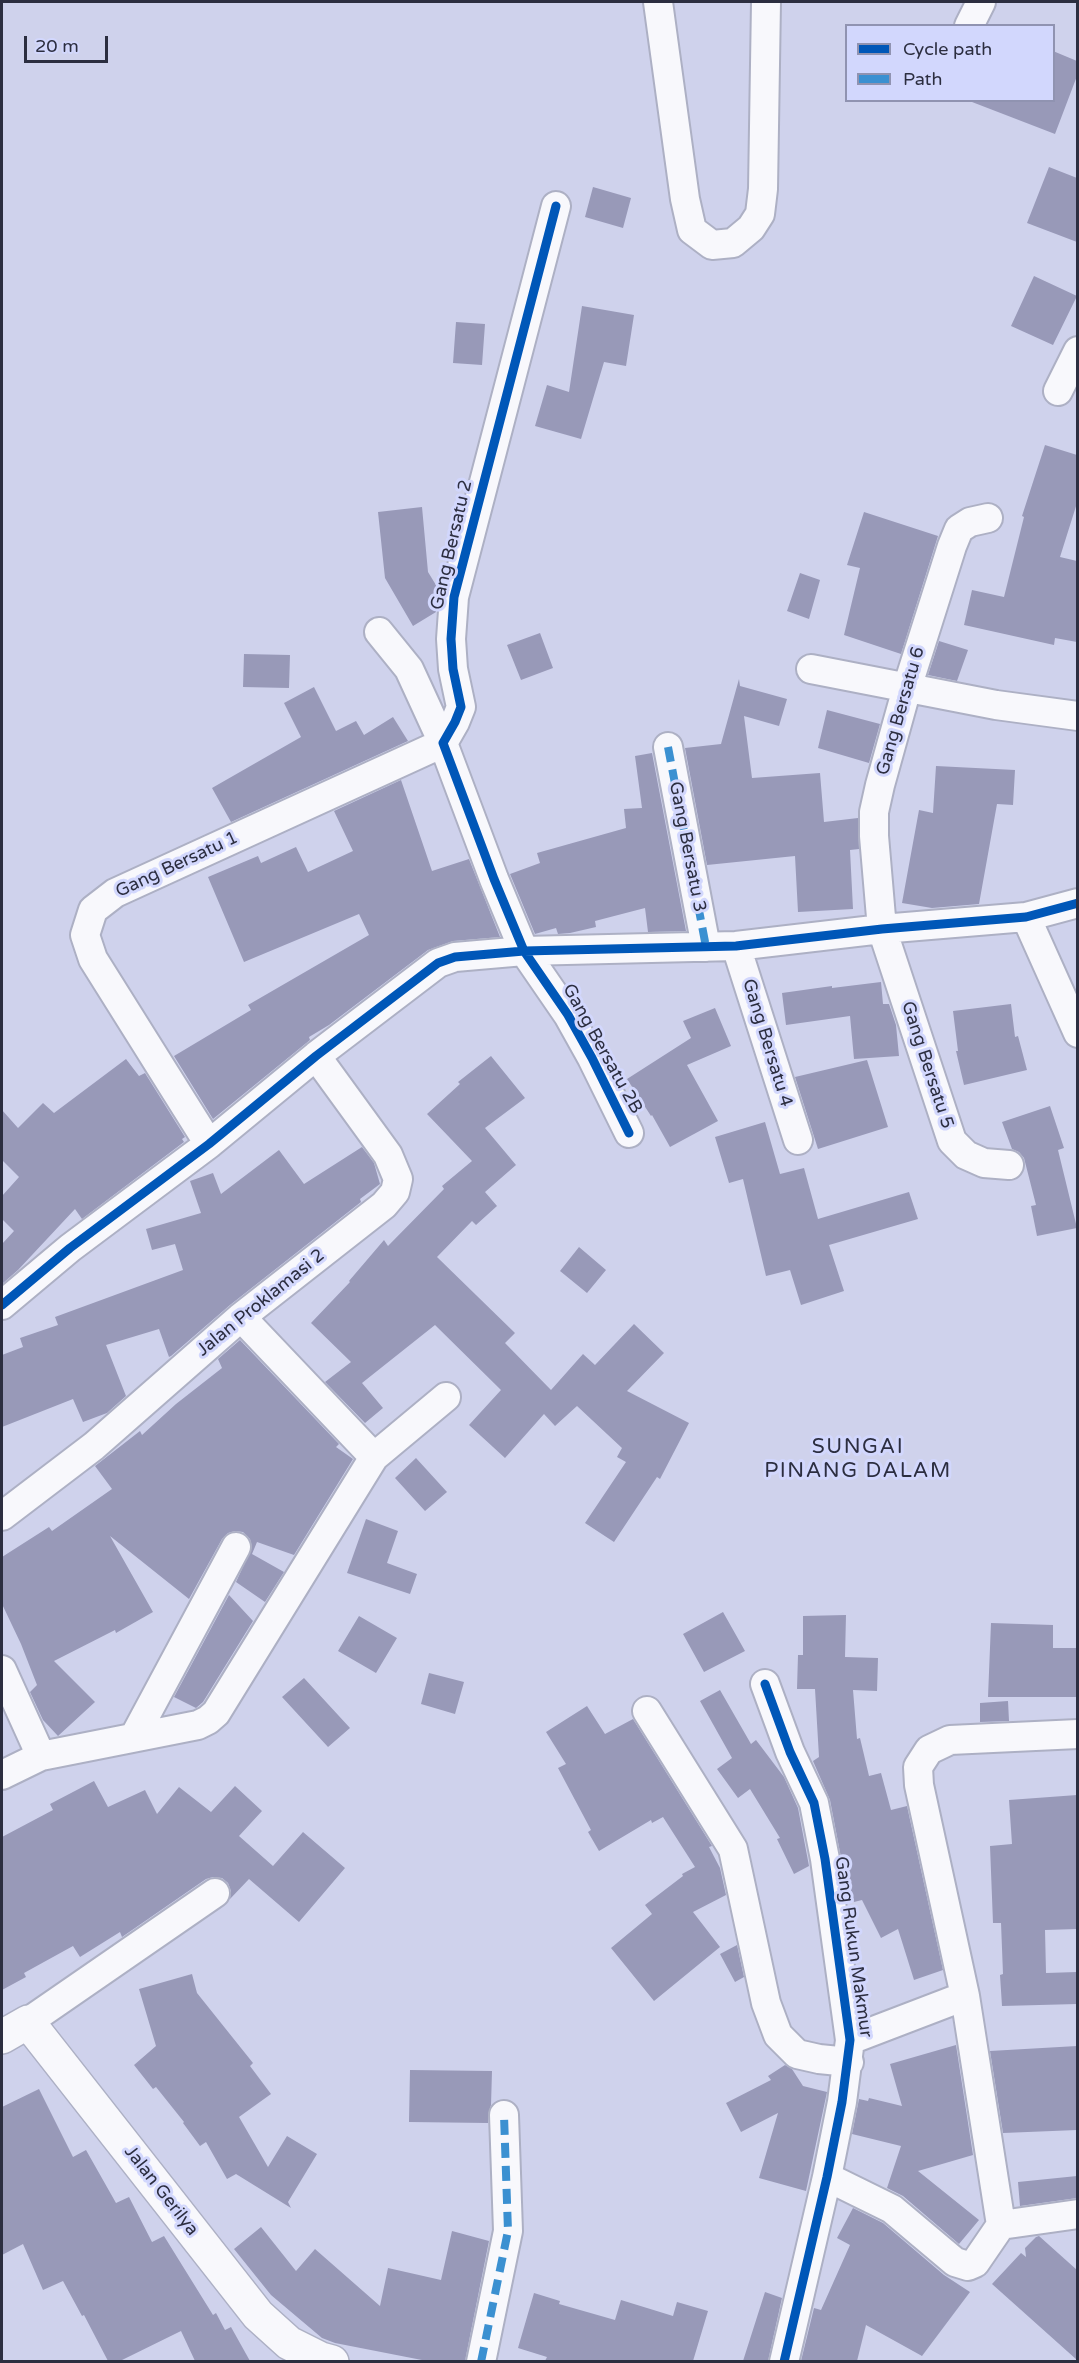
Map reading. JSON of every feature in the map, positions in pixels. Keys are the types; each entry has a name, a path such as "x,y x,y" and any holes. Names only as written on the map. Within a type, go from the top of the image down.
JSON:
{"street":[{"path":"658,2 685,199 692,230 712,245 733,243 751,228 760,214 763,189 766,2"},
{"path":"970,24 981,2"},
{"name":"Gang Bersatu 2","path":"442,743 455,722 460,707 453,669 451,639 454,597 556,206"},
{"path":"1058,391 1077,351"},
{"name":"Gang Bersatu 6","path":"882,929 874,812 907,688 959,529 970,522 988,519"},
{"path":"379,632 409,669 442,743 524,951"},
{"path":"811,669 996,705 1077,716"},
{"name":"Gang Bersatu 1","path":"208,1144 93,959 85,935 93,910 115,893 442,743"},
{"name":"Gang Bersatu 3","path":"669,747 706,947"},
{"path":"2,1305 70,1248 208,1144 316,1056 438,963 455,957 524,951 736,946 882,929 1026,917 1077,903"},
{"path":"1026,917 1077,1033"},
{"name":"Gang Bersatu 5","path":"882,929 952,1141 966,1155 984,1163 1009,1165"},
{"name":"Gang Bersatu 4","path":"736,946 798,1140"},
{"name":"Gang Bersatu 2B","path":"524,951 568,1015 629,1133"},
{"name":"Jalan Proklamasi 2","path":"2,1516 94,1446 241,1317 384,1205 397,1185 398,1179 388,1155 316,1056"},
{"path":"241,1317 374,1457"},
{"path":"2,1775 41,1756 198,1725 216,1713 374,1457 446,1397"},
{"path":"134,1737 236,1547"},
{"path":"2,1670 41,1756"},
{"name":"Gang Rukun Makmur","path":"765,1684 790,1752 814,1803 825,1858 849,2051 827,2177 784,2361"},
{"path":"647,1711 733,1849 766,2003 778,2035 797,2054 819,2060 849,2051 965,1996"},
{"path":"827,2177 892,2210 955,2262 968,2266 975,2264 1001,2225 965,1996 919,1785 918,1767 929,1750 950,1740 1077,1734"},
{"path":"15,2030 215,1893"},
{"name":"Jalan Gerilya","path":"15,2030 258,2315 289,2343 321,2359 332,2361"},
{"path":"481,2361 508,2231 504,2115"},
{"path":"1001,2225 1077,2214"}],"building":[{"path":"1055,52 1077,61 1077,76 1055,134 972,102 1055,102"},
{"path":"1049,167 1077,178 1077,242 1027,223"},
{"path":"593,187 631,198 623,228 585,217"},
{"path":"1034,276 1077,296 1053,345 1011,326"},
{"path":"582,306 634,315 626,366 604,362 581,439 535,426 547,385 569,392"},
{"path":"456,322 485,324 482,365 453,363"},
{"path":"1045,445 1077,455 1077,503 1060,557 1077,561 1077,642 1055,638 1054,645 964,625 972,590 1004,597 1024,517 1022,516"},
{"path":"422,507 428,572 439,590 436,612 413,626 385,578 378,512"},
{"path":"864,512 938,536 901,654 844,635 860,568 847,565"},
{"path":"800,573 820,580 809,619 787,611"},
{"path":"540,633 553,668 521,680 507,645"},
{"path":"939,641 968,650 957,681 928,675"},
{"path":"244,654 290,655 289,688 243,687"},
{"path":"739,679 740,686 787,699 779,726 744,716 752,778 820,773 824,822 858,818 859,849 850,850 853,909 798,912 795,856 707,865 685,748 721,744"},
{"path":"314,687 336,731 356,721 364,735 393,717 408,741 231,822 212,788 301,737 284,703"},
{"path":"827,710 880,724 869,763 818,748"},
{"path":"652,753 686,931 648,932 645,908 595,921 596,927 558,934 556,928 535,934 510,874 540,863 537,853 626,828 624,809 642,808 635,756"},
{"path":"936,766 1015,770 1013,805 997,804 979,904 932,908 902,903 919,810 933,813"},
{"path":"401,780 432,871 469,859 500,937 453,941 428,950 329,1025 309,1037 310,1040 213,1119 174,1056 251,1010 248,1005 369,935 359,914 244,962 208,877 258,856 261,863 296,847 308,872 353,851 334,811"},
{"path":"881,982 883,1004 889,1004 896,1025 899,1056 854,1059 850,1016 786,1025 782,993"},
{"path":"1011,1004 1015,1037 1018,1036 1027,1070 964,1085 956,1051 958,1051 953,1011"},
{"path":"715,1008 731,1046 687,1065 718,1121 670,1147 652,1115 627,1079 691,1038 683,1021"},
{"path":"491,1056 525,1098 485,1128 516,1165 485,1192 497,1206 476,1225 472,1221 437,1257 515,1333 505,1343 551,1390 583,1354 595,1365 634,1324 664,1353 627,1391 689,1423 660,1479 657,1477 614,1542 585,1523 626,1462 617,1457 622,1448 577,1406 555,1426 544,1414 505,1458 469,1425 501,1390 435,1325 362,1383 383,1408 365,1423 325,1382 351,1362 311,1323 350,1282 384,1240 388,1246 444,1189 442,1186 472,1161 427,1114 460,1084 458,1082"},
{"path":"126,1059 139,1076 145,1073 185,1137 182,1139 184,1142 82,1219 75,1209 2,1284 2,1244 14,1231 2,1219 2,1196 19,1177 2,1160 2,1110 18,1128 43,1103 54,1113"},
{"path":"867,1060 888,1127 818,1149 795,1077"},
{"path":"1050,1106 1064,1148 1058,1150 1077,1228 1037,1236 1031,1206 1036,1205 1024,1158 1012,1149 1002,1122"},
{"path":"765,1122 780,1174 804,1168 818,1219 909,1192 918,1219 829,1245 844,1291 801,1305 790,1270 766,1276 743,1179 729,1183 715,1137"},
{"path":"362,1147 374,1163 380,1184 360,1199 361,1202 230,1305 171,1356 169,1357 159,1329 106,1345 126,1396 107,1413 83,1422 73,1399 2,1427 2,1355 23,1347 20,1338 58,1325 55,1317 183,1270 175,1244 152,1250 146,1229 201,1213 190,1181 213,1173 221,1194 279,1150 304,1184"},
{"path":"579,1247 606,1270 587,1293 560,1271"},
{"path":"240,1340 339,1444 336,1447 353,1459 294,1555 257,1542 252,1554 284,1572 265,1602 236,1582 252,1547 250,1539 243,1532 228,1533 222,1539 189,1599 110,1536 153,1612 116,1633 115,1630 54,1661 95,1702 58,1736 43,1720 30,1692 37,1685 2,1604 2,1557 49,1527 52,1531 112,1489 95,1466 140,1431 142,1435 176,1404 222,1368 218,1359"},
{"path":"416,1458 447,1492 425,1511 395,1478"},
{"path":"366,1519 398,1531 387,1563 417,1574 410,1594 347,1573"},
{"path":"229,1595 253,1621 203,1702 196,1708 174,1697"},
{"path":"723,1612 745,1651 704,1672 683,1634"},
{"path":"846,1615 845,1657 878,1658 877,1691 853,1690 857,1739 860,1738 869,1776 881,1773 891,1810 907,1806 943,1970 914,1980 898,1929 881,1938 862,1900 854,1902 845,1867 843,1868 830,1800 813,1761 819,1757 815,1689 797,1689 798,1655 803,1655 803,1616"},
{"path":"359,1616 397,1638 376,1673 338,1651"},
{"path":"991,1623 1053,1625 1053,1648 1077,1648 1077,1697 988,1697"},
{"path":"429,1673 464,1682 455,1714 421,1704"},
{"path":"304,1678 350,1728 328,1747 282,1697"},
{"path":"720,1690 751,1744 756,1740 784,1777 798,1808 809,1866 794,1874 777,1839 780,1838 750,1789 738,1798 717,1769 732,1758 700,1701"},
{"path":"1008,1701 1009,1721 980,1722 980,1703"},
{"path":"587,1706 605,1734 633,1719 712,1846 709,1847 720,1868 726,1895 693,1912 720,1947 654,2001 611,1948 652,1914 645,1905 683,1876 682,1874 695,1867 663,1817 652,1823 651,1820 599,1851 588,1832 591,1830 558,1768 566,1764 546,1732"},
{"path":"94,1781 108,1807 145,1790 157,1814 179,1787 211,1812 235,1786 262,1811 239,1836 273,1866 303,1832 345,1868 299,1922 249,1879 230,1899 231,1891 228,1883 222,1878 206,1879 122,1937 120,1932 80,1957 73,1946 24,1973 26,1977 2,1990 2,1837 53,1810 50,1804"},
{"path":"1077,1795 1077,1929 1045,1930 1046,1973 1077,1972 1077,2004 1002,2006 1001,1923 993,1923 990,1846 1012,1844 1009,1800"},
{"path":"737,1945 744,1977 735,1982 720,1954"},
{"path":"192,1974 197,1993 253,2063 250,2066 271,2094 239,2117 268,2167 287,2136 317,2154 288,2202 291,2208 236,2174 227,2179 206,2142 200,2146 156,2087 153,2089 134,2065 156,2046 139,1989"},
{"path":"956,2045 973,2155 918,2171 979,2220 959,2244 903,2196 887,2188 901,2146 852,2134 859,2099 868,2101 869,2098 902,2106 890,2064"},
{"path":"1077,2046 1077,2130 1003,2133 990,2051"},
{"path":"785,2065 792,2069 803,2086 827,2092 806,2191 759,2178 778,2113 741,2132 726,2103 771,2080 768,2076"},
{"path":"410,2070 492,2071 488,2123 409,2122"},
{"path":"39,2089 73,2157 86,2150 116,2203 129,2197 152,2242 164,2236 213,2315 216,2313 225,2330 231,2327 250,2361 195,2361 181,2331 120,2361 108,2361 63,2281 43,2290 23,2244 2,2255 2,2107"},
{"path":"1077,2176 1077,2198 1020,2206 1018,2182"},
{"path":"853,2208 883,2223 944,2275 970,2292 922,2356 866,2325 857,2361 801,2361 814,2308 821,2310 850,2245 837,2238"},
{"path":"261,2227 296,2271 315,2249 380,2306 388,2268 441,2280 452,2231 489,2241 465,2361 427,2361 335,2343 322,2338 271,2295 234,2249"},
{"path":"1039,2236 1077,2270 1077,2360 992,2284 1021,2253 1026,2257 1025,2248"},
{"path":"765,2292 782,2298 768,2361 743,2361"},
{"path":"534,2293 560,2301 559,2304 615,2320 621,2300 673,2316 677,2302 708,2311 693,2361 545,2361 547,2357 518,2348"}],"marked path":[{"path":"668,747 706,947"},
{"path":"481,2362 508,2231 504,2115"}],"cycle path":[{"path":"556,206 454,597 451,639 453,669 461,707 443,743 494,879 524,951 568,1015 629,1133"},
{"path":"2,1305 70,1248 209,1144 316,1056 438,963 455,957 524,951 736,946 882,929 1026,917 1078,903"},
{"path":"765,1684 790,1752 814,1803 825,1859 850,2040 842,2102 827,2177 784,2362"}],"district":[{"name":"SUNGAI PINANG DALAM","path":"858,1459"}]}
